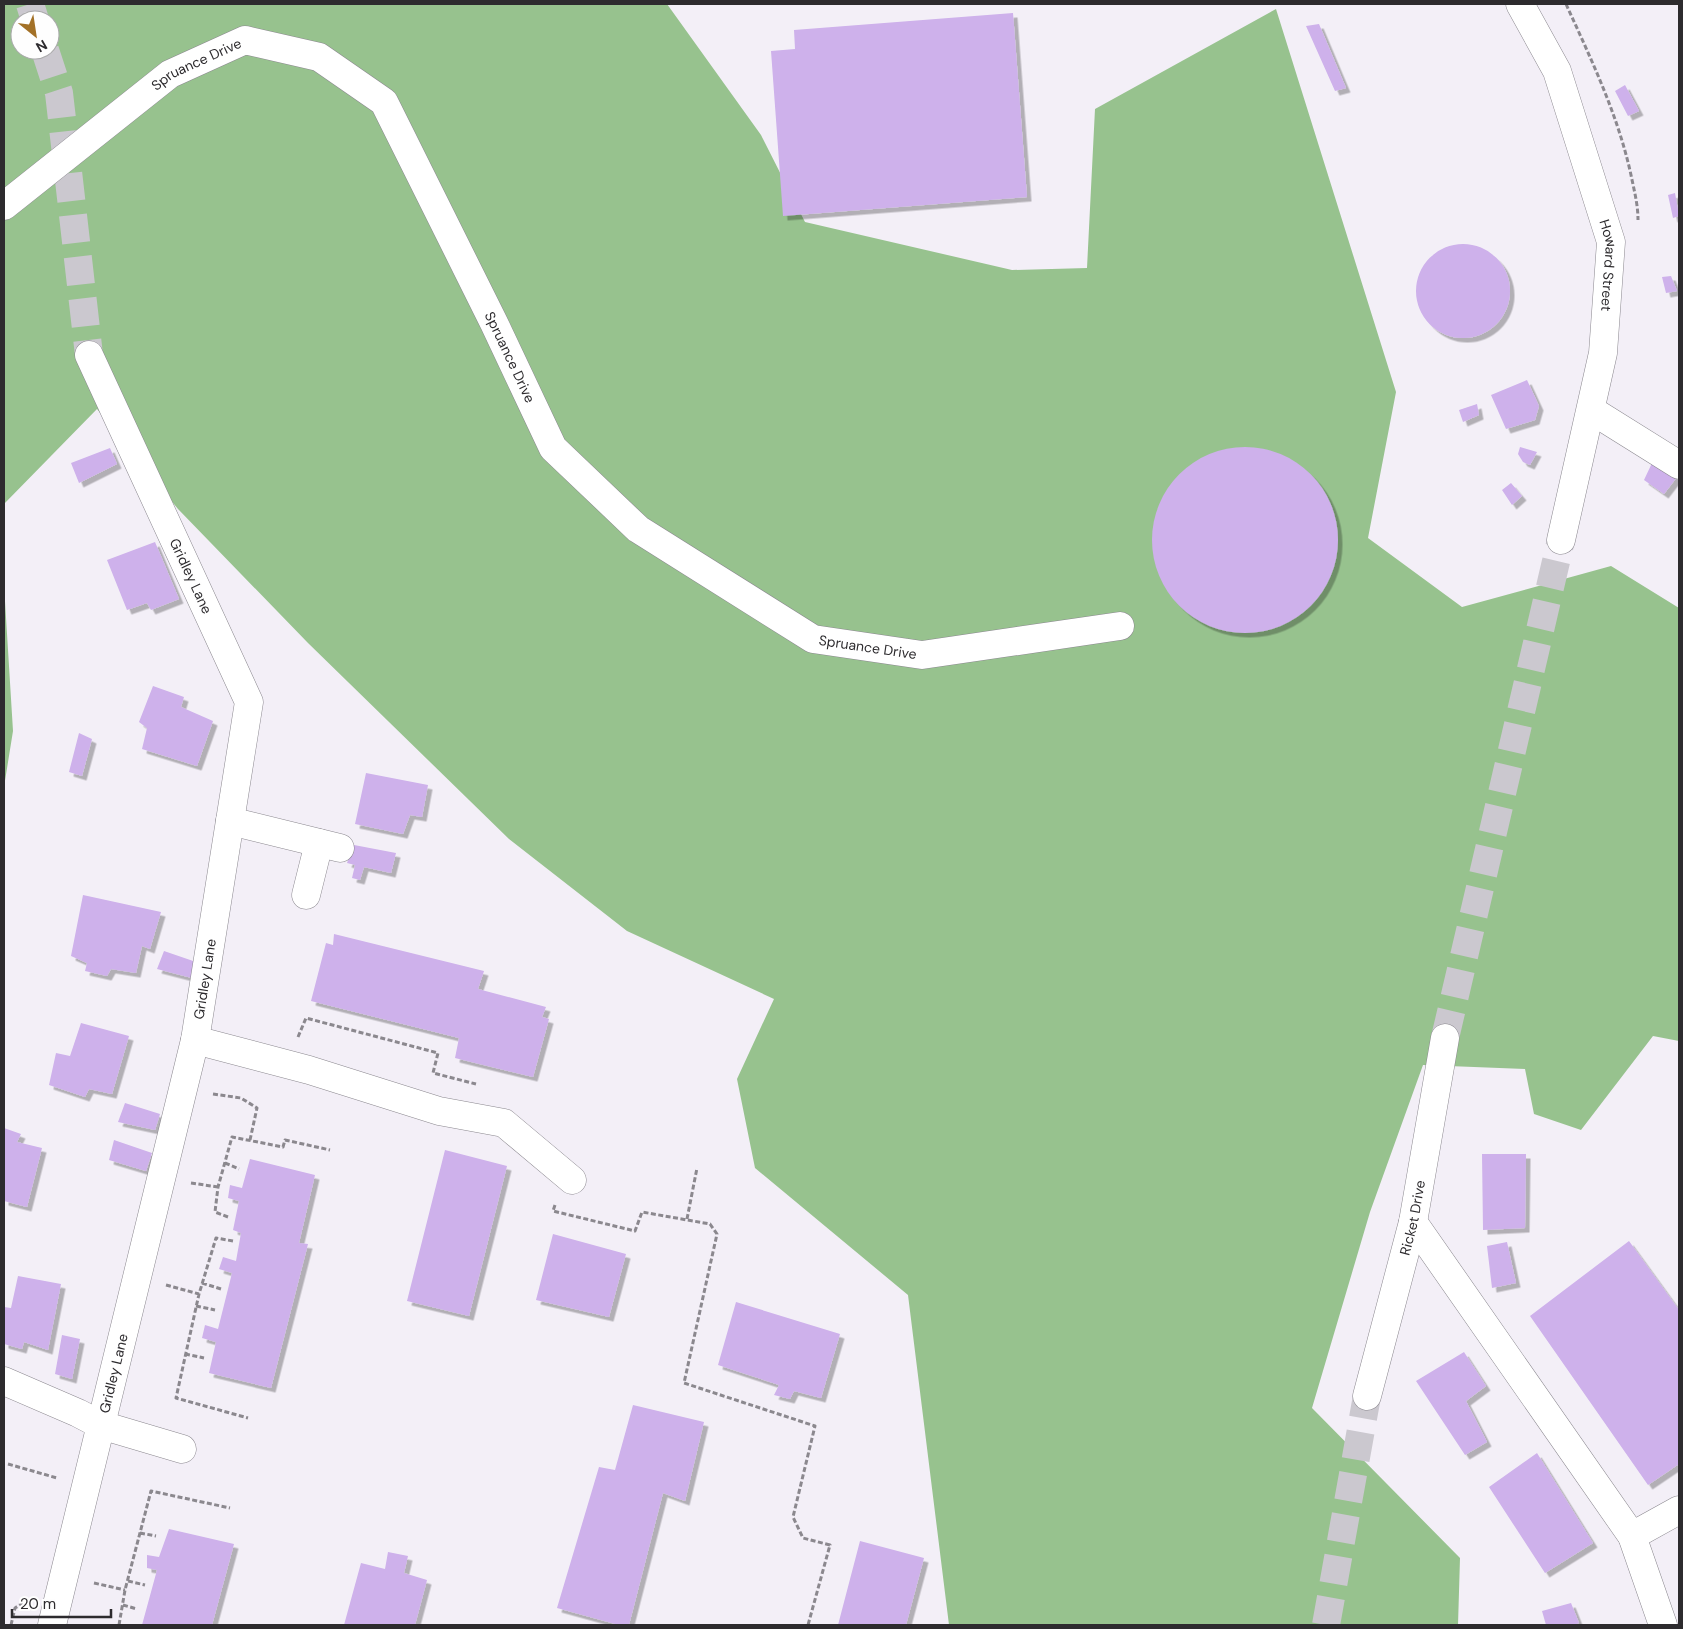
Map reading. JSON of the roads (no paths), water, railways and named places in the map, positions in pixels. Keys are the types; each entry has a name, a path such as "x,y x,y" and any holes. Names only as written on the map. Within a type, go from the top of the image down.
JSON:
{"street":[{"name":"Howard Street","path":"1520,4 1557,71 1612,242 1603,353 1561,540"},
{"name":"Spruance Drive","path":"4,206 170,74 245,40 319,57 384,102 494,323 553,448 638,529 813,639 922,655 1120,626"},
{"name":"Gridley Lane","path":"52,1625 195,1040 249,702 89,355"},
{"path":"1590,410 1679,465"},
{"path":"230,821 330,846 306,895"},
{"name":"Ricket Drive","path":"1367,1396 1413,1222 1445,1038"},
{"path":"195,1040 309,1070 439,1112 504,1123 564,1189"},
{"path":"1413,1222 1632,1536 1663,1625"},
{"path":"4,1381 78,1412 101,1425 182,1449"},
{"path":"1632,1536 1679,1510"}],"tunnel":[{"path":"30,4 32,10"},
{"path":"48,60 59,93 89,355"},
{"path":"1445,1038 1561,540"},
{"path":"1326,1625 1367,1396"}]}
